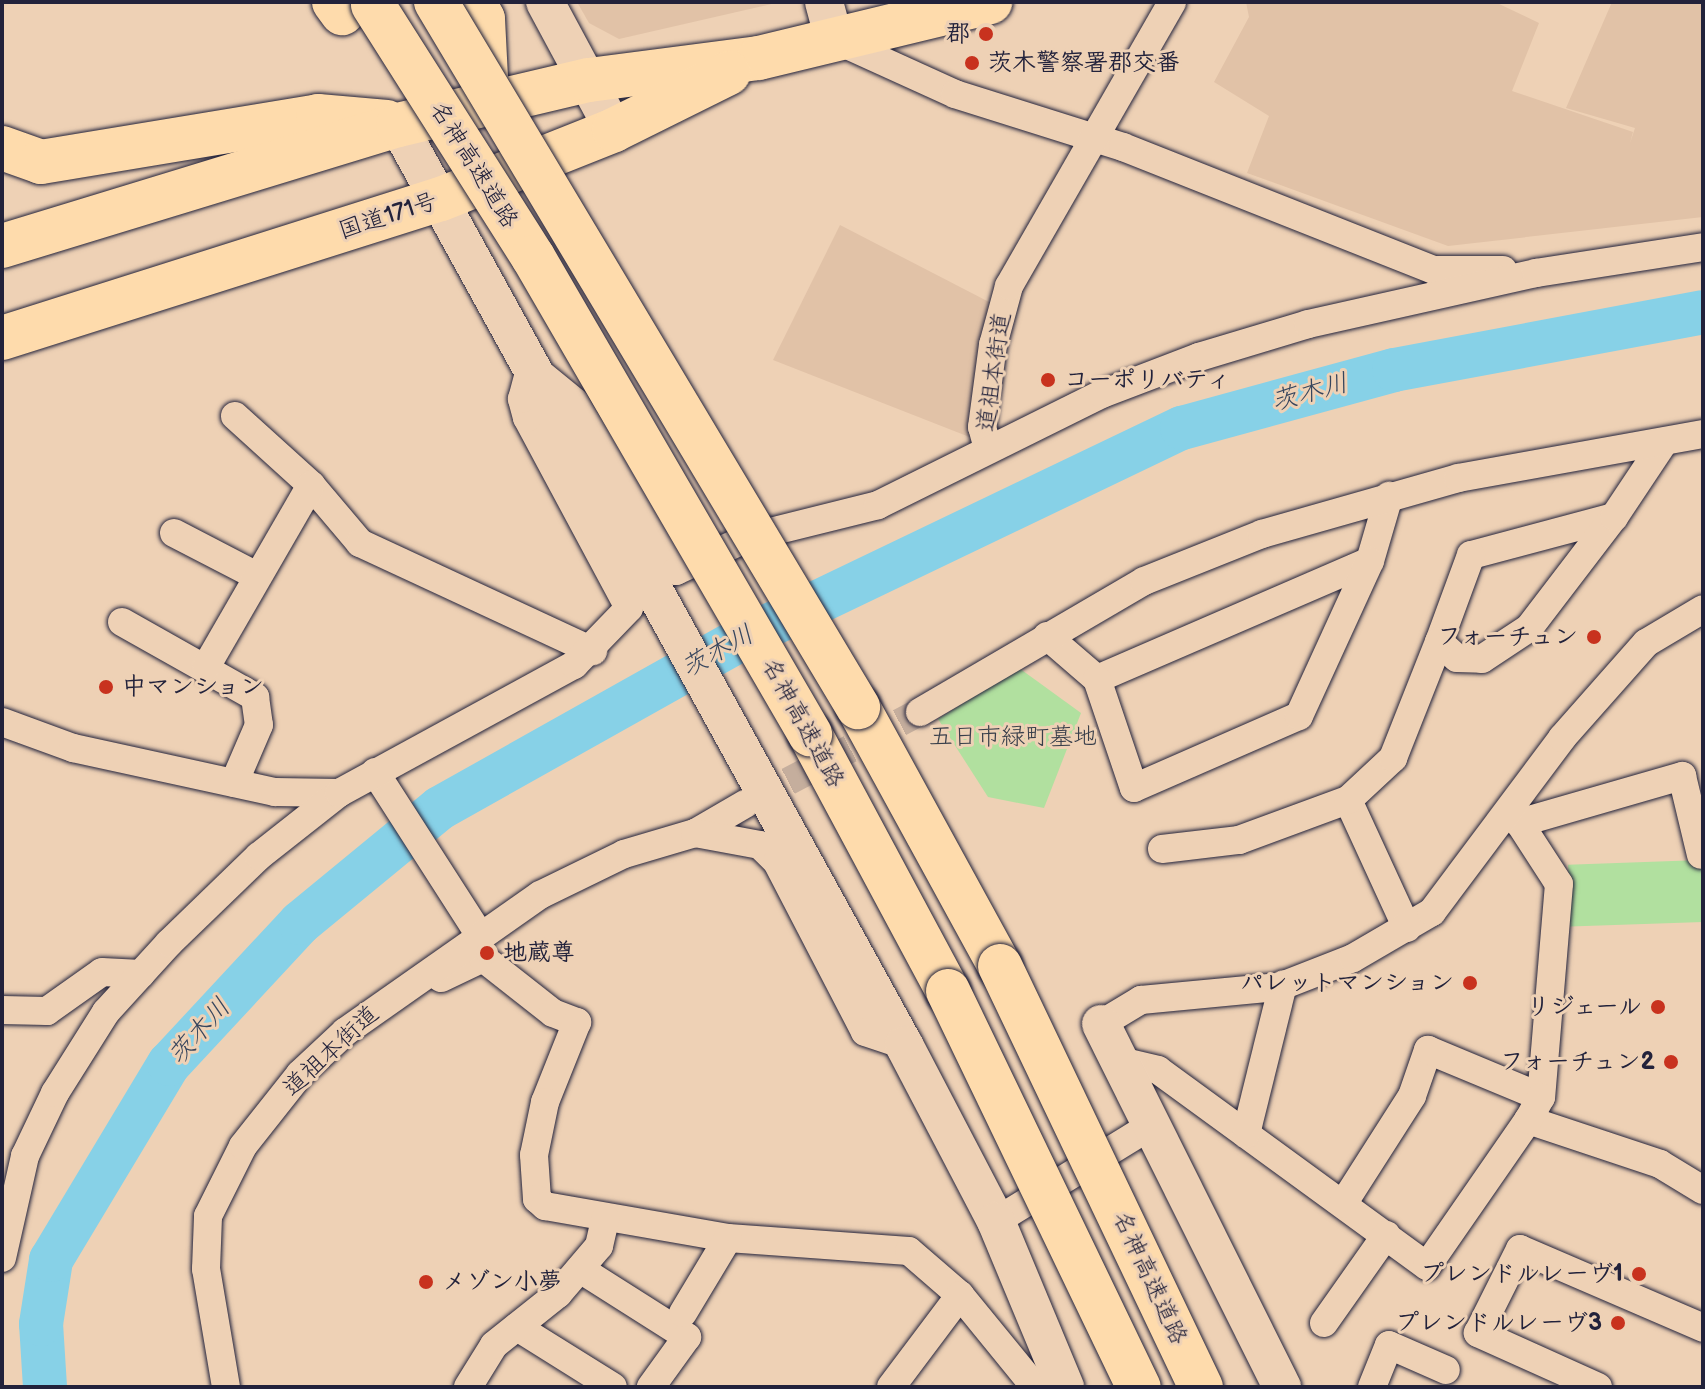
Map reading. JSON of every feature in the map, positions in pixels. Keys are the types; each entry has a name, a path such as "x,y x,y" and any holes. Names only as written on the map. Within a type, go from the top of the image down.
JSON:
{"highway":[{"name":"名神高速道路","path":"436,2 486,78 858,707 1000,966 1201,1387"},
{"path":"474,2 483,19 486,78"},
{"name":"国道171号","path":"2,338 441,199 614,130 829,20 990,2"},
{"name":"名神高速道路","path":"355,5 533,257 810,734 948,991 1139,1387"},
{"name":"国道171号","path":"11,236 398,125 589,80 759,58"},
{"path":"2,148 41,162 318,116 362,115 398,125"}],"street":[{"path":"545,2 614,130"},
{"name":"道祖本街道","path":"2,1258 25,1156 55,1093 106,1012 259,856 339,793 378,778 593,651 655,593 750,537 878,505 988,449 982,427 998,317 1023,256 1098,141 1172,2"},
{"path":"829,20 955,94 1098,141 1337,230 1434,270 1536,273"},
{"path":"398,125 655,593 750,788 904,1045 996,1221 1065,1387"},
{"path":"988,449 1199,357 1536,273 1703,247"},
{"path":"235,416 311,485 360,543 388,560 593,651"},
{"path":"920,712 1144,581 1262,534 1389,496 1703,434"},
{"path":"1439,642 1457,658 1482,659 1529,628 1614,517 1664,442"},
{"path":"206,667 255,575 311,485"},
{"path":"1047,636 1097,679 1134,788 1299,716 1370,561 1389,496"},
{"path":"1162,849 1239,840 1348,800 1393,758 1471,555 1614,517"},
{"path":"174,533 255,575"},
{"path":"1097,679 1370,561"},
{"path":"1281,1387 1124,1062 1101,1024 1141,1000 1283,985 1407,928 1432,912 1515,816 1646,643 1703,609"},
{"path":"122,622 255,697 259,725 234,783"},
{"path":"2,722 73,748 234,783 339,793"},
{"path":"1515,816 1682,776 1696,806 1701,855"},
{"path":"378,778 476,930"},
{"path":"695,833 750,788"},
{"path":"1348,800 1407,928"},
{"path":"1124,1062 1158,1070 1427,1266 1534,1108 1559,884 1515,816"},
{"path":"695,833 749,841 777,862 865,1032 904,1045"},
{"name":"道祖本街道","path":"226,1387 206,1269 208,1216 243,1146 300,1074 345,1032 476,930 624,854 695,833"},
{"path":"345,1032 483,958 553,1013 577,1022 545,1102 534,1155 537,1199 605,1219 728,1238 909,1251 960,1295 1035,1387"},
{"path":"2,1010 47,1011 102,972 141,974"},
{"path":"1246,1134 1283,985"},
{"path":"1343,1204 1412,1096 1428,1050 1534,1108 1660,1164 1703,1190"},
{"path":"996,1221 1152,1125"},
{"path":"468,1387 494,1345 580,1269 599,1246 605,1219"},
{"path":"1324,1323 1386,1235"},
{"path":"683,1313 728,1238"},
{"path":"1598,1387 1478,1333 1520,1249 1703,1328"},
{"path":"580,1269 687,1337 651,1387"},
{"path":"891,1387 960,1295"},
{"path":"517,1327 613,1387"},
{"path":"1372,1387 1389,1345 1446,1370"}],"shaded area":[{"path":"577,2 780,2 619,39 589,23"},
{"path":"1246,2 1495,2 1539,23 1512,91 1633,132 1630,143 1635,128 1566,108 1612,2 1703,2 1703,217 1448,246 1247,173 1269,116 1214,82 1249,17"},
{"path":"840,225 991,303 972,438 773,360"}],"green space":[{"name":"五日市緑町墓地","path":"1019,668 1081,713 1044,808 988,797 938,719"},
{"path":"1701,860 1703,922 1570,927 1568,865"}],"waterway":[{"name":"茨木川","path":"45,1387 41,1324 51,1260 169,1064 300,923 440,808 747,636 1182,428 1394,370 1703,312"}],"tunnel":[{"path":"751,801 920,712"}],"place":[{"name":"郡","path":"986,34"},
{"name":"茨木警察署郡交番","path":"972,63"},
{"name":"コーポリバティ","path":"1048,380"},
{"name":"フォーチュン","path":"1594,637"},
{"name":"中マンション","path":"106,687"},
{"name":"地蔵尊","path":"487,953"},
{"name":"パレットマンション","path":"1470,983"},
{"name":"リジェール","path":"1658,1007"},
{"name":"フォーチュン2","path":"1671,1062"},
{"name":"プレンドルレーヴ1","path":"1639,1274"},
{"name":"メゾン小夢","path":"426,1282"},
{"name":"プレンドルレーヴ3","path":"1618,1323"}]}
